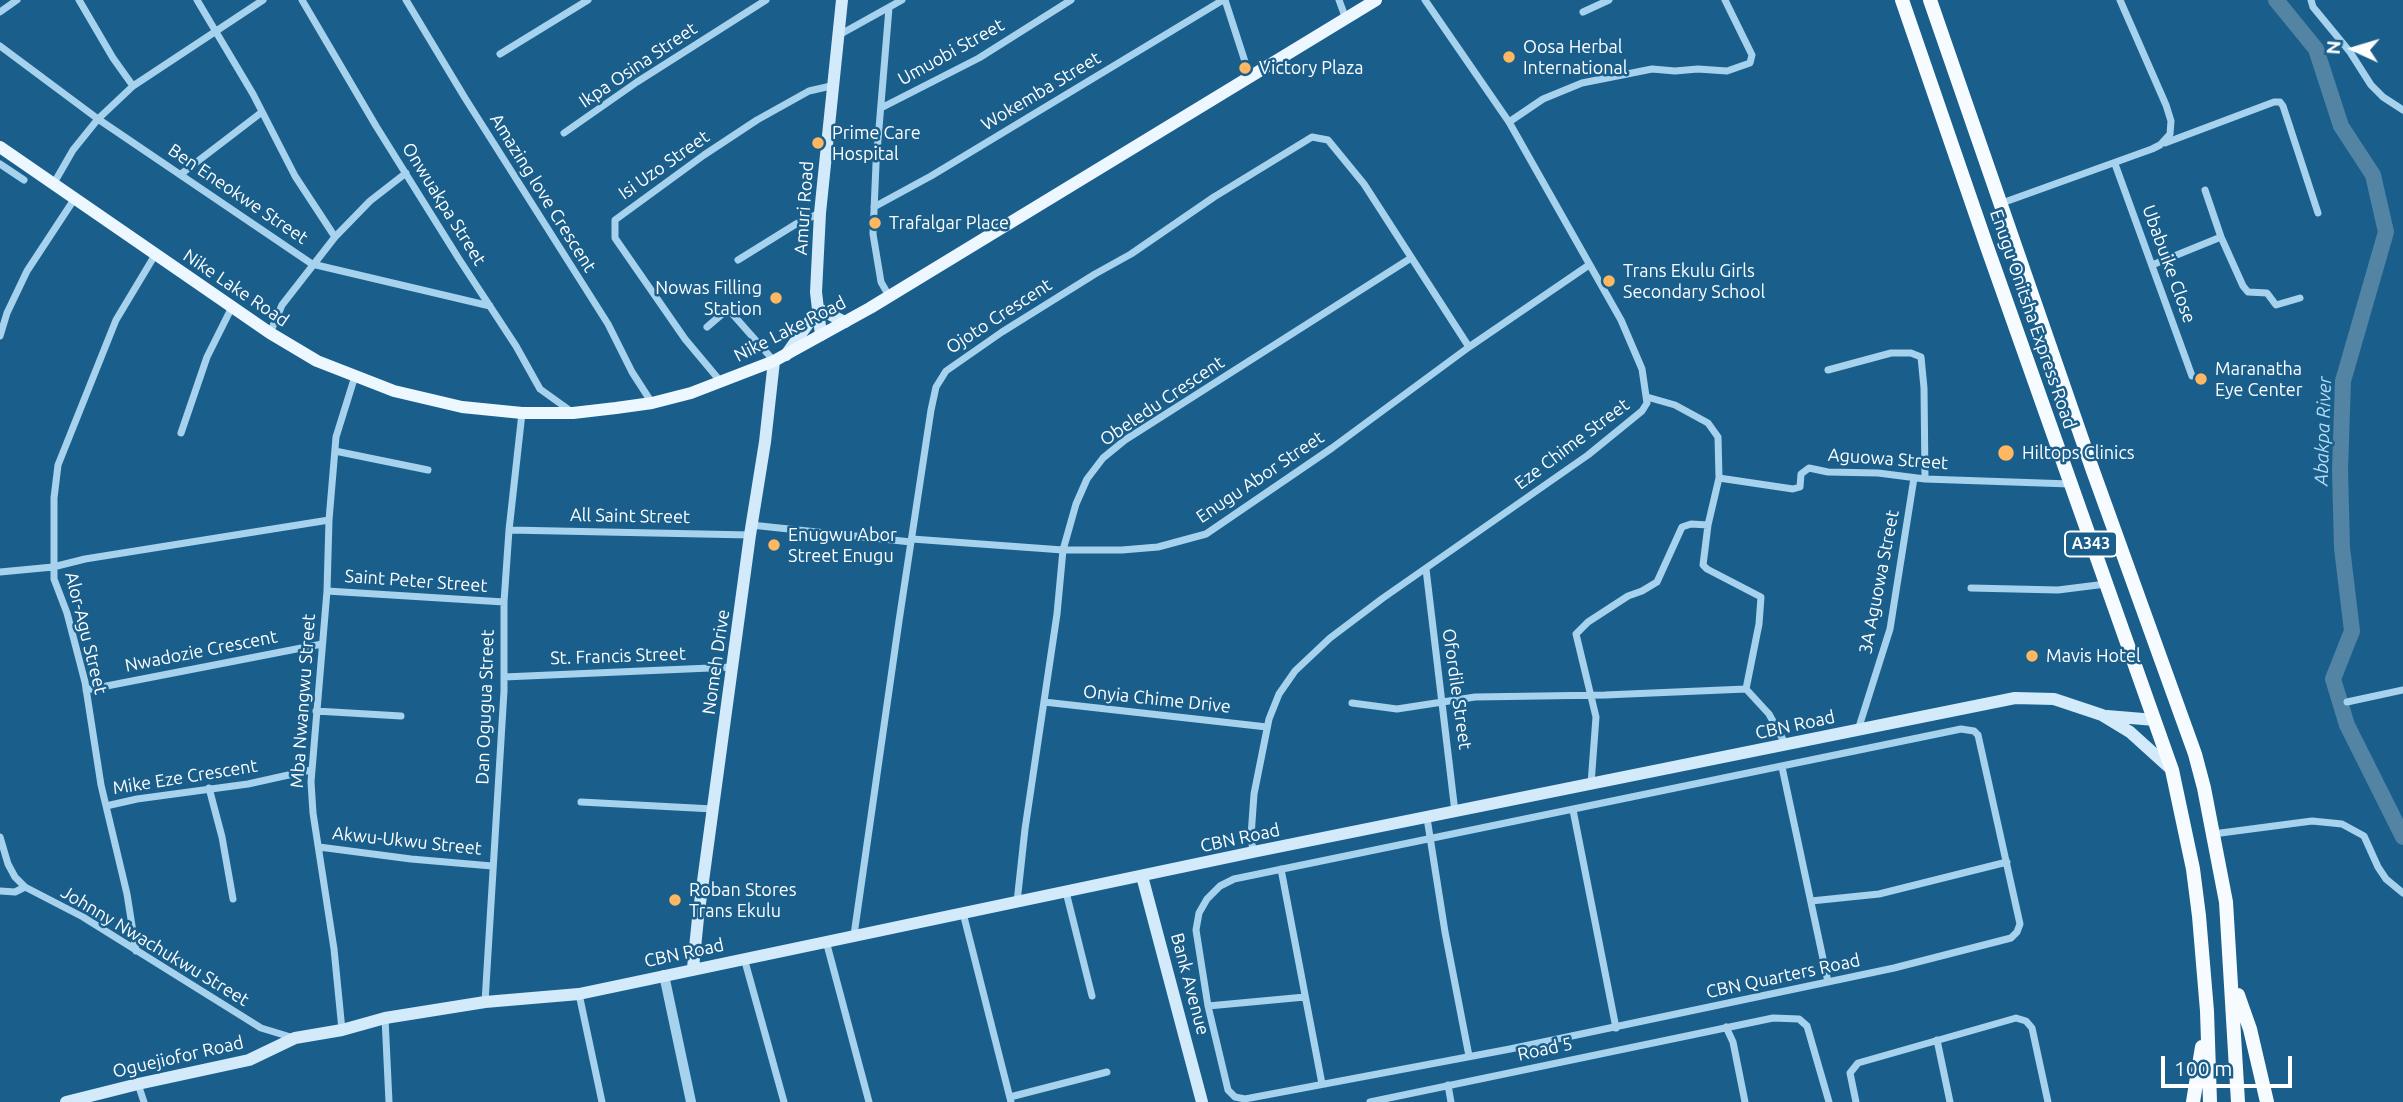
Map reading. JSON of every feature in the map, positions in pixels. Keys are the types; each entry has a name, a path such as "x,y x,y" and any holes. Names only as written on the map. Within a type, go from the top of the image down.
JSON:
{"highway":[{"name":"Enugu Onitsha Express Road","path":"1902,0 2172,770 2193,869 2207,1011 2210,1102"},
{"name":"Enugu Onitsha Express Road","path":"1930,0 2093,471 2195,754 2226,902 2238,1102"},
{"path":"2232,977 2249,1029 2267,1102"},
{"path":"2193,1102 2207,1011"}],"main road":[{"name":"Amuri Road","path":"816,338 814,298 820,213 831,86 842,0"},
{"name":"Nike Lake Road","path":"0,147 270,333 317,360 394,391 440,402 522,414 573,413 652,403 691,393 786,355 889,296 1376,0"},
{"path":"786,355 816,314 845,322"},
{"name":"Nomeh Drive","path":"693,968 774,361"},
{"name":"CBN Road","path":"295,1038 342,1030 385,1018 485,1002 579,994 744,957 1253,852 2015,698 2034,696 2054,699 2102,715 2130,732 2172,770"},
{"path":"2102,715 2155,720"},
{"name":"Bank Avenue","path":"1142,876 1202,1102"},
{"name":"Oguejiofor Road","path":"66,1102 138,1083 249,1060 295,1038"}],"street":[{"path":"0,12 17,0"},
{"path":"79,0 133,86"},
{"path":"197,0 217,31 295,176 335,237"},
{"path":"54,183 73,150 98,119 133,86 263,0"},
{"name":"Onwuakpa Street","path":"302,0 406,173 527,363 540,389 573,413"},
{"name":"Amazing love Crescent","path":"406,0 608,324 632,372 652,403"},
{"path":"500,54 588,0"},
{"name":"Ikpa Osina Street","path":"564,133 637,82 766,0"},
{"path":"839,36 902,0"},
{"name":"Umuobi Street","path":"881,107 979,58 1071,0"},
{"path":"1224,0 1250,77"},
{"name":"Wokemba Street","path":"874,207 931,176 1224,0"},
{"path":"1339,0 1346,19"},
{"name":"Eze Chime Street","path":"1253,852 1251,836 1254,794 1267,727 1279,694 1303,662 1341,629 1588,455 1647,402 1642,369 1630,340 1589,265 1509,122 1425,0"},
{"path":"1583,12 1609,0"},
{"path":"1509,122 1543,99 1582,83 1652,69 1727,71 1750,63 1752,55 1725,0"},
{"path":"2120,0 2169,113 2171,130 2160,145"},
{"path":"2311,0 2371,85 2403,110"},
{"path":"889,8 873,233 881,282 889,296"},
{"name":"Ben Eneokwe Street","path":"0,46 98,119 312,264 491,306"},
{"name":"Isi Uzo Street","path":"721,382 685,339 615,238 615,220 757,120 809,91 831,86"},
{"path":"2002,204 2280,102 2319,214"},
{"path":"181,174 262,112"},
{"name":"Ojoto Crescent","path":"855,935 932,410 936,387 946,371 1002,332 1131,254 1214,197 1312,137 1328,140 1335,146 1364,184 1469,347"},
{"path":"0,164 24,180"},
{"name":"Ubabuike Close","path":"2115,164 2192,376"},
{"path":"270,333 282,305 312,264 370,201 406,173"},
{"path":"2205,190 2221,237 2248,292 2265,292 2279,306 2300,298"},
{"path":"0,336 7,313 27,271 75,198"},
{"path":"738,260 796,224 820,213"},
{"path":"2152,265 2221,237"},
{"name":"Alor-Agu Street","path":"136,951 127,894 106,806 86,690 67,613 54,579 54,498 58,465 116,320 155,255"},
{"name":"Obeledu Crescent","path":"1017,902 1025,829 1057,614 1063,550 1083,486 1092,471 1111,451 1410,258"},
{"name":"Enugu Abor Street","path":"912,540 1063,550 1144,549 1209,533 1332,448 1469,347 1589,265"},
{"path":"0,307 7,313"},
{"path":"181,433 207,357 232,307"},
{"path":"706,327 728,309 774,361"},
{"path":"1828,370 1891,353 1911,353 1921,357 1925,479"},
{"name":"Mba Nwangwu Street","path":"342,1030 334,949 313,813 311,769 327,591 329,520 336,437 355,376"},
{"path":"1647,402 1658,400 1686,411 1708,423 1716,431 1719,478 1708,525 1703,565 1761,597 1759,624 1746,689"},
{"name":"Dan Ogugua Street","path":"485,1002 504,677 504,602 522,414"},
{"path":"335,451 428,470"},
{"name":"Aguowa Street","path":"1719,478 1793,489 1800,487 1801,474 1809,468 1828,472 1878,473 1925,479 2070,484"},
{"name":"3A Aguowa Street","path":"1858,730 1890,629 1914,478"},
{"path":"0,572 54,567 106,555 329,520"},
{"path":"1591,785 1596,724 1577,632 1628,596 1657,582 1682,527 1691,524 1708,525"},
{"name":"All Saint Street","path":"509,530 751,530 912,540"},
{"name":"Ofordile Street","path":"1426,569 1455,812"},
{"path":"1971,588 2058,590 2106,584"},
{"name":"Saint Peter Street","path":"327,591 504,602"},
{"name":"Nwadozie Crescent","path":"86,690 322,644"},
{"name":"St. Francis Street","path":"504,677 733,667"},
{"path":"1352,703 1397,709 1456,698 1591,696 1746,689 1769,714 1786,745"},
{"path":"2347,702 2403,690"},
{"name":"Onyia Chime Drive","path":"1044,702 1267,727"},
{"path":"316,711 401,716"},
{"name":"CBN Quarters Road","path":"1961,729 1974,731 1978,735 2007,862 2020,924 2017,932 2011,938 1894,968 1616,1028 1245,1099 1235,1097 1226,1084 1208,1006 1196,930 1199,913 1207,899 1220,886 1234,879 1281,869 1782,767 1961,729"},
{"path":"1782,767 1828,982"},
{"name":"Mike Eze Crescent","path":"106,806 136,799 248,784 311,769"},
{"path":"209,788 222,837 233,899"},
{"path":"581,802 713,809"},
{"path":"1573,810 1616,1028"},
{"path":"1427,818 1469,1056"},
{"path":"2213,834 2312,821 2342,824 2364,836 2382,873 2403,893"},
{"path":"0,837 8,864 25,887 15,892 0,891"},
{"name":"Akwu-Ukwu Street","path":"319,847 492,866"},
{"path":"1811,901 1879,894 2007,862"},
{"path":"1281,869 1322,1084"},
{"name":"Johnny Nwachukwu Street","path":"25,887 83,917 261,1028 295,1038"},
{"path":"1066,892 1092,996"},
{"path":"963,913 1011,1100 1107,1072"},
{"path":"826,941 869,1102"},
{"path":"744,957 784,1102"},
{"path":"664,975 691,1102"},
{"path":"579,994 602,1102"},
{"path":"1208,1006 1305,997"},
{"name":"Road 5","path":"1370,1102 1773,1017 1799,1019 1807,1026 1829,1102"},
{"path":"385,1018 389,1102"},
{"path":"1856,1102 1850,1073 1858,1063 2016,1018 2026,1021 2032,1028 2048,1102"},
{"path":"1726,1027 1733,1042 1745,1102"},
{"path":"1937,1040 1950,1102"},
{"path":"138,1083 144,1102"},
{"path":"1448,1085 1451,1102"}],"waterway":[{"name":"Abakpa River","path":"2276,0 2316,49 2341,126 2373,175 2386,232 2343,381 2340,470 2342,548 2352,631 2333,679 2347,725 2403,837"}],"place":[{"name":"Oosa Herbal International","path":"1509,57"},
{"name":"Victory Plaza","path":"1245,68"},
{"name":"Prime Care Hospital","path":"818,143"},
{"name":"Trafalgar Place","path":"875,223"},
{"name":"Trans Ekulu Girls Secondary School","path":"1609,281"},
{"name":"Nowas Filling Station","path":"776,298"},
{"name":"Maranatha Eye Center","path":"2201,379"},
{"name":"Hiltops Clinics","path":"2006,453"},
{"name":"Enugwu Abor Street Enugu","path":"774,545"},
{"name":"Mavis Hotel","path":"2032,656"},
{"name":"Roban Stores Trans Ekulu","path":"675,900"}]}
